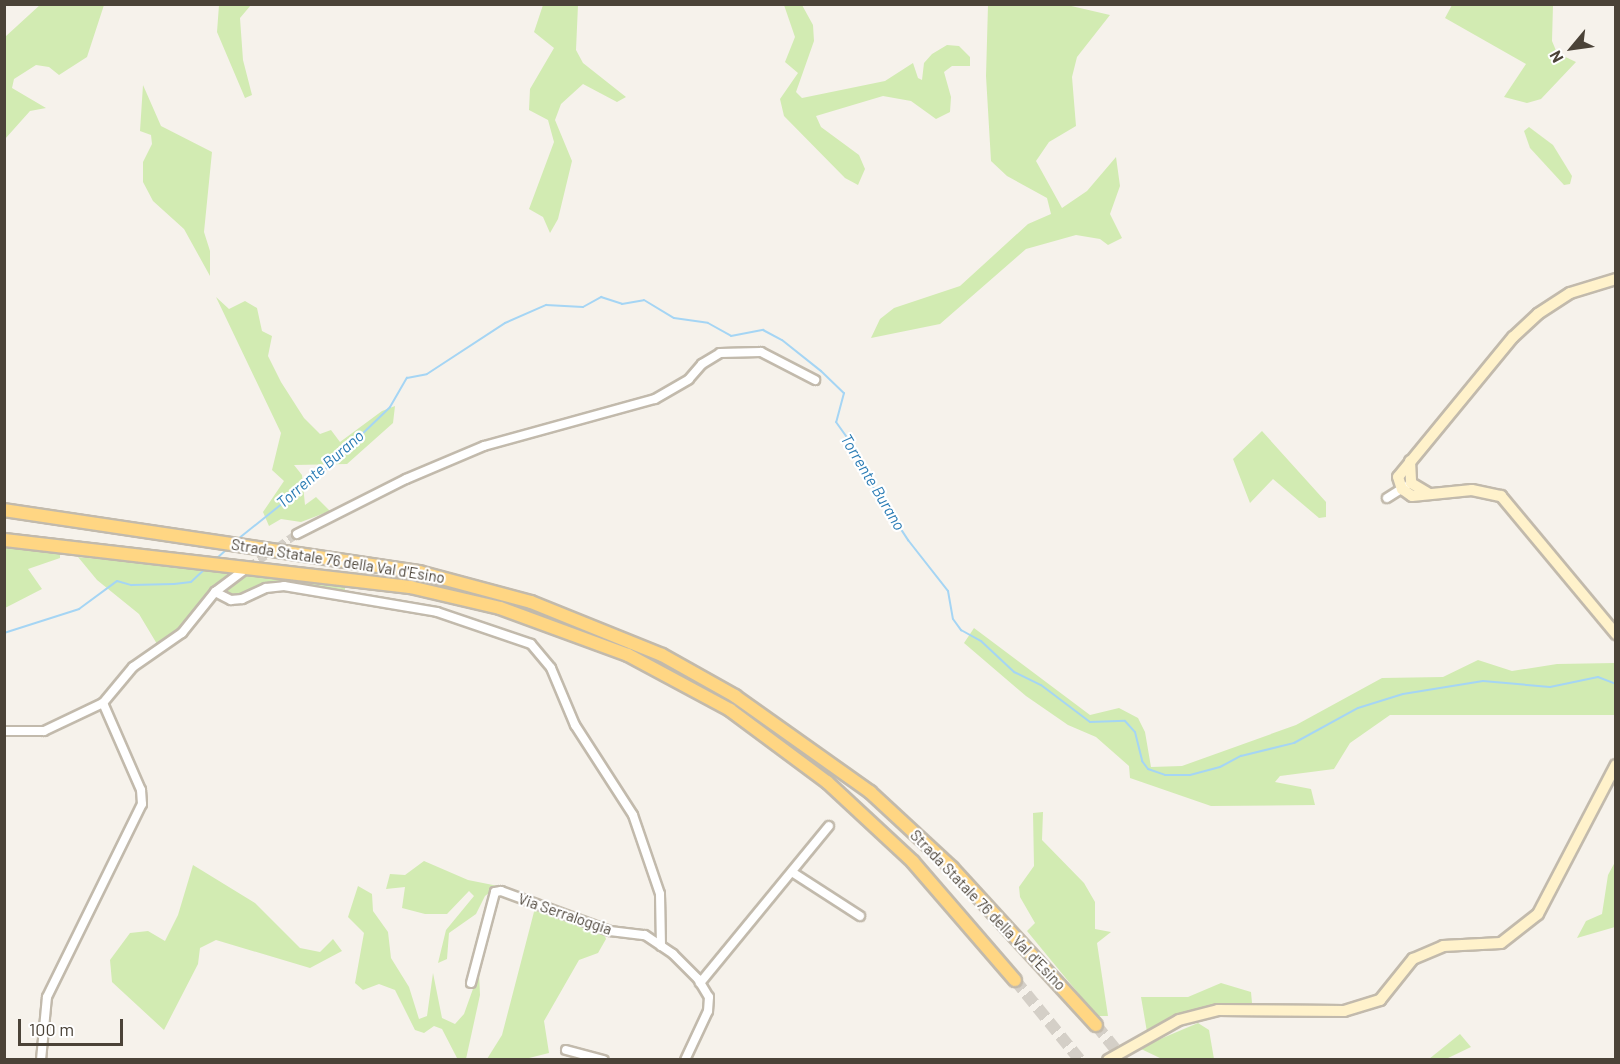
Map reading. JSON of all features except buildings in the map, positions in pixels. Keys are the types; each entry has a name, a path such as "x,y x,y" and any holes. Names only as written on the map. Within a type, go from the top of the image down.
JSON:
{"highway":[{"name":"Strada Statale 76 della Val d'Esino","path":"4,510 419,572 504,593 611,632 735,696 804,742 911,828 1095,1025"},
{"name":"Strada Statale 76 della Val d'Esino","path":"4,540 238,568 342,577 455,596 564,629 669,675 789,751 845,797 914,862 1015,980"}],"main road":[{"path":"1616,279 1570,293 1538,314 1513,337 1398,477 1407,486 1412,496 1472,490 1501,496 1513,506 1616,634"},
{"path":"1108,1059 1179,1020 1218,1010 1344,1011 1380,1000 1413,959 1443,946 1501,943 1538,914 1616,765"}],"street":[{"path":"297,534 406,479 484,446 655,399 689,379 702,364 720,353 761,352 815,380"},
{"path":"1387,498 1407,486"},
{"path":"4,731 44,731 103,703 132,667 182,633 238,568"},
{"path":"215,592 231,600 242,599 266,588 284,586 437,612 531,644 551,668 575,725 633,815 660,894 661,946"},
{"path":"41,1059 46,997 142,804 141,790 103,703"},
{"path":"686,1059 708,1011 709,997 700,983 829,826"},
{"path":"792,872 860,916"},
{"name":"Via Serraloggia","path":"471,983 495,892 501,891 610,931 645,935 661,946 700,983"},
{"path":"566,1050 604,1059"}],"green space":[{"path":"41,4 104,5 87,57 59,75 49,67 36,65 14,79 12,88 46,108 30,111 5,139 5,37"},
{"path":"219,5 251,5 240,18 243,60 252,95 245,98 217,32"},
{"path":"543,5 578,5 576,50 583,63 626,97 617,102 583,84 561,104 555,120 572,161 558,219 550,233 543,217 529,209 554,142 548,120 529,110 530,89 554,48 534,32"},
{"path":"784,5 802,5 813,25 814,41 796,92 802,98 885,81 913,63 918,78 922,80 924,63 932,54 947,45 959,46 970,57 970,66 952,66 944,72 951,97 950,112 936,119 911,101 883,96 816,116 821,127 859,155 865,169 858,185 845,178 784,116 780,99 798,73 785,62 795,37"},
{"path":"988,5 1067,5 1110,15 1077,57 1072,77 1076,126 1049,142 1036,161 1062,208 1087,191 1116,157 1120,186 1110,214 1122,238 1108,245 1100,239 1076,235 1026,249 940,324 871,338 880,319 894,308 960,286 1028,224 1051,214 1047,198 1007,176 991,161 986,76"},
{"path":"1452,5 1553,5 1552,41 1557,53 1576,62 1541,99 1527,103 1504,97 1526,64 1445,18"},
{"path":"143,85 161,126 212,152 204,232 210,251 210,276 184,229 153,201 143,182 143,162 152,144 151,135 140,131"},
{"path":"1529,127 1553,145 1572,176 1570,184 1564,185 1530,148 1524,131"},
{"path":"216,297 229,309 245,301 257,308 262,331 272,336 268,356 281,382 304,418 320,434 331,430 340,442 382,411 395,406 393,423 347,464 294,465 302,475 305,505 316,497 330,511 301,522 281,519 269,526 263,512 284,481 272,470 281,433"},
{"path":"1262,431 1326,502 1326,517 1319,518 1273,479 1250,503 1233,459"},
{"path":"5,546 60,553 60,558 28,569 42,589 5,608"},
{"path":"78,557 345,583 345,593 278,582 232,596 216,585 179,628 157,644 139,614 97,580"},
{"path":"974,628 1090,715 1119,708 1138,718 1145,732 1151,767 1182,766 1296,725 1382,678 1443,677 1478,660 1512,671 1557,664 1615,663 1615,715 1390,715 1350,743 1334,769 1280,776 1275,782 1311,789 1315,805 1211,806 1130,778 1129,766 1096,737 1068,725 1026,696 964,643"},
{"path":"1043,812 1042,840 1084,883 1095,902 1095,929 1111,932 1097,943 1108,1016 1097,1016 1027,931 1035,923 1020,897 1019,887 1034,866 1033,813"},
{"path":"424,861 468,880 498,886 485,896 476,914 449,933 447,959 438,963 446,930 474,896 469,891 447,914 425,914 402,908 405,887 386,889 390,874 405,875"},
{"path":"1615,862 1615,927 1577,938 1586,921 1602,914 1608,875"},
{"path":"193,865 255,903 300,948 320,952 333,939 342,951 310,968 216,940 200,948 198,964 164,1030 112,982 110,960 130,933 148,931 165,941 178,915"},
{"path":"358,886 372,894 373,911 388,932 391,958 409,987 419,1019 427,1016 433,973 442,1018 455,1024 464,1014 479,972 480,995 466,1059 457,1058 442,1029 434,1026 424,1033 415,1030 395,990 379,984 363,990 355,983 364,933 348,917"},
{"path":"535,908 604,934 606,939 598,953 579,960 544,1021 549,1053 525,1059 487,1059 502,1035"},
{"path":"1221,983 1251,992 1252,1003 1238,1003 1177,1018 1147,1032 1141,997 1188,997"},
{"path":"1198,1023 1209,1030 1214,1059 1162,1059 1139,1048"},
{"path":"1460,1034 1471,1047 1446,1059 1429,1059"}],"waterway":[{"name":"Torrente Burano","path":"238,539 329,466 390,407 407,378 427,374 505,323 546,305 583,307 601,297 622,304 644,300 674,318 708,323 731,336 763,330 782,340 821,371 844,393 836,422 861,457 866,476 908,540 948,591 953,619 961,630 981,641 1014,672 1041,685 1090,722 1125,721 1135,732 1142,761 1148,769 1165,775 1190,775 1220,767 1241,756 1294,743 1358,708 1403,694 1483,681 1550,687 1598,677 1616,684"},
{"name":"Torrente Burano","path":"216,559 227,549"},
{"name":"Torrente Burano","path":"4,633 79,609 117,581 131,585 191,582 205,569"}],"tunnel":[{"path":"249,567 297,534"},
{"path":"1015,980 1080,1060"},
{"path":"1096,1025 1124,1060"}]}
